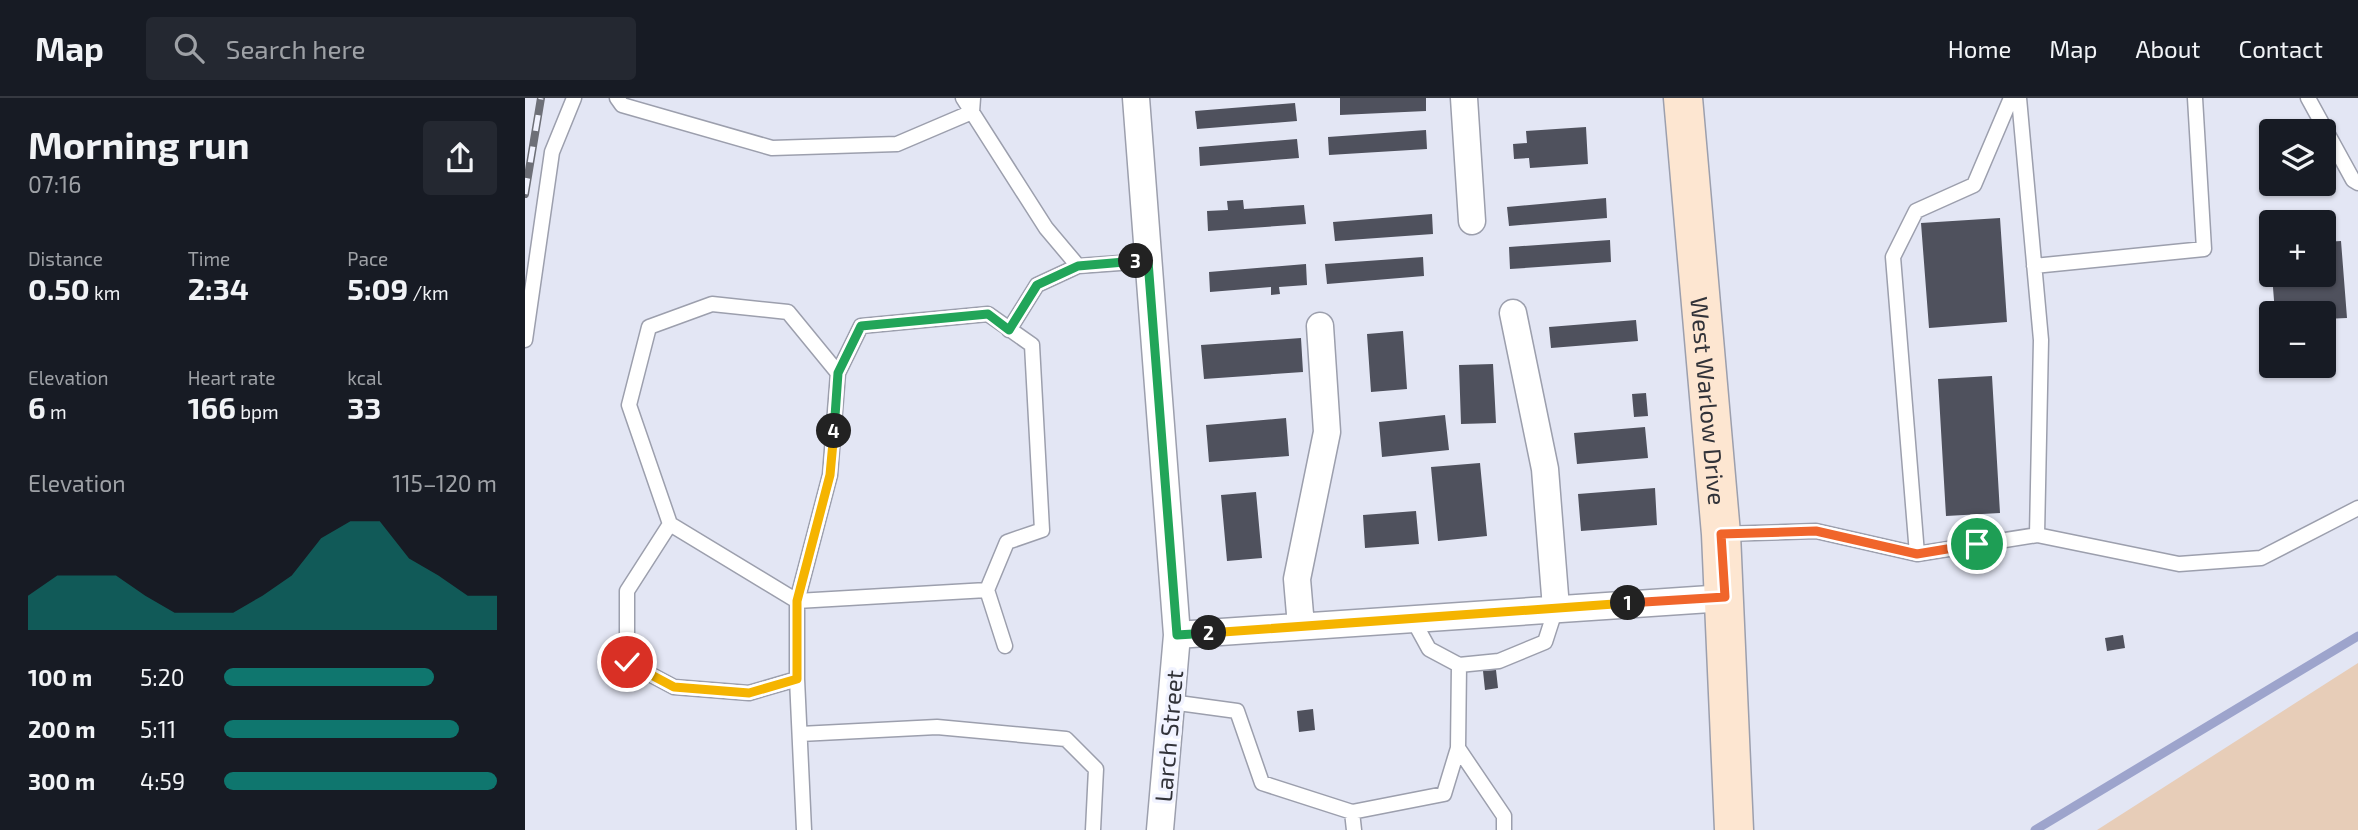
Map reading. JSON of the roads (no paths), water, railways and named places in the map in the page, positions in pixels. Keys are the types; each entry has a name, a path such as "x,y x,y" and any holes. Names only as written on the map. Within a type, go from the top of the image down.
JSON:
{"street":[{"name":"Larch Street","path":"1136,98 1177,635 1160,830"},
{"path":"1464,98 1472,221"},
{"name":"West Warlow Drive","path":"1683,98 1721,534 1734,830"},
{"path":"1513,313 1545,469 1556,608"},
{"path":"1301,626 1297,579 1327,432 1320,326"},
{"path":"1177,635 1725,597"}],"lane":[{"path":"525,340 552,152 573,98"},
{"path":"617,98 622,105 772,148 897,144 972,105"},
{"path":"963,98 972,105 1046,228 1078,266"},
{"path":"1917,554 1893,257 1916,211 1974,185 2011,98"},
{"path":"2019,98 2042,340 2037,535"},
{"path":"2034,266 2204,249 2195,98"},
{"path":"2308,98 2353,180 2358,183"},
{"path":"1009,330 1037,285 1078,266 1148,261"},
{"path":"838,373 787,312 712,304 649,327 629,405 670,524 797,601 987,590"},
{"path":"804,830 797,679 797,601 830,475 838,373 861,326 988,314 1031,345 1042,530 1007,542 987,590 1005,646"},
{"path":"1721,534 1816,531 1917,554 2037,535 2179,564 2261,558 2358,508"},
{"path":"670,524 627,591 627,662 674,687 749,693 797,679"},
{"path":"1412,618 1429,649 1459,665 1499,661 1545,642 1556,608"},
{"path":"1171,702 1237,711 1262,783 1352,812 1444,794 1458,748 1459,665"},
{"path":"800,734 937,727 1066,739 1096,769 1093,830"},
{"path":"1458,748 1504,816 1504,830"},
{"path":"1352,812 1354,830"}],"waterway":[{"path":"2035,830 2358,636"}],"railway":[{"path":"525,194 541,98"}]}
